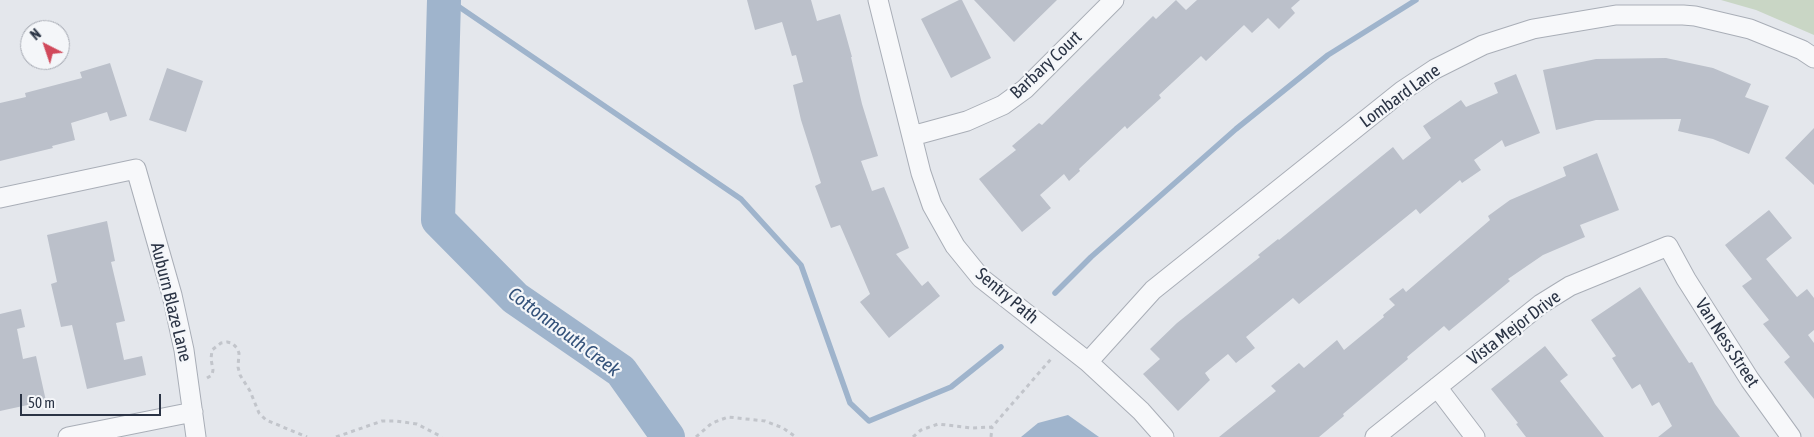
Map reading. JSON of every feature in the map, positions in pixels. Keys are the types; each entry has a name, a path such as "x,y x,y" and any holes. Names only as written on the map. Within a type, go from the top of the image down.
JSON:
{"street":[{"name":"Sentry Path","path":"878,0 921,173 932,204 955,246 981,278 1088,362 1141,411 1164,437"},
{"name":"Barbary Court","path":"912,136 966,122 1003,105 1025,88 1114,0"},
{"name":"Lombard Lane","path":"1088,362 1121,324 1161,284 1402,91 1434,69 1483,45 1533,29 1616,15 1683,14 1750,29 1802,50 1814,58"},
{"name":"Auburn Blaze Lane","path":"0,198 136,169 172,295 184,350 196,437"},
{"name":"Vista Mejor Drive","path":"1375,437 1541,304 1570,286 1668,246"},
{"name":"Van Ness Street","path":"1668,246 1686,279 1750,380 1791,437"},
{"path":"1437,387 1476,437"},
{"path":"68,437 193,412"}],"path":[{"path":"206,378 212,375 214,370 211,359 212,350 221,343 232,343 239,353 238,367 240,374 250,391 259,413 266,420 307,437"},
{"path":"991,437 992,427 1051,359"},
{"path":"696,437 712,423 728,418 765,421 783,428 796,437"},
{"path":"336,437 382,421 396,421 417,424 442,437"},
{"path":"913,437 921,430 938,424 972,428 992,427"}],"green space":[{"path":"1721,0 1814,0 1814,35 1756,10"}],"water":[{"path":"1068,415 1099,437 1021,437 1038,423"}],"building":[{"path":"747,0 811,0 817,21 840,14 862,104 878,156 861,161 872,191 884,187 909,248 896,254 922,286 928,281 940,296 889,338 860,302 870,294 840,225 831,228 815,186 821,183 801,120 793,85 803,82 796,55 792,56 782,22 755,30"},
{"path":"962,0 991,58 951,78 921,19"},
{"path":"974,0 1057,0 1014,42"},
{"path":"1176,0 1186,10 1197,0 1300,0 1291,8 1295,13 1279,29 1268,18 1252,33 1244,25 1206,61 1201,56 1159,95 1161,98 1127,129 1125,126 1079,169 1080,171 1069,181 1064,174 1040,195 1051,208 1022,232 979,179 1016,150 1012,146 1039,123 1042,125 1153,16 1156,19"},
{"path":"1666,58 1713,68 1751,84 1745,97 1769,106 1749,154 1713,139 1678,131 1681,119 1596,120 1556,130 1543,70 1596,59"},
{"path":"110,63 127,116 110,121 107,112 71,123 75,140 52,146 53,148 0,161 0,103 26,97 25,93 82,78 80,72"},
{"path":"167,68 203,81 186,132 149,120"},
{"path":"1516,74 1540,133 1505,147 1502,140 1474,160 1481,170 1462,183 1460,180 1420,214 1416,209 1299,304 1293,298 1246,337 1255,348 1236,363 1228,354 1205,373 1210,380 1178,411 1143,374 1160,359 1150,349 1177,323 1260,257 1258,255 1393,147 1403,160 1431,138 1423,126 1461,100 1466,107 1498,93 1494,83"},
{"path":"1814,128 1814,185 1785,158"},
{"path":"1597,153 1619,210 1580,225 1585,237 1543,255 1508,279 1510,281 1449,331 1444,326 1319,437 1219,437 1276,391 1271,386 1299,363 1304,368 1337,340 1344,350 1384,317 1383,315 1395,305 1389,299 1403,288 1406,292 1490,220 1488,216 1510,200 1566,176 1563,167"},
{"path":"1769,210 1792,238 1766,259 1797,297 1807,289 1814,298 1814,330 1808,335 1814,343 1814,399 1784,362 1790,357 1763,324 1769,320 1742,286 1752,279 1725,245"},
{"path":"107,221 115,261 111,262 125,321 116,323 124,360 142,356 146,375 87,389 72,325 61,327 51,284 57,282 47,235"},
{"path":"1640,287 1689,363 1692,362 1715,404 1740,437 1658,437 1672,426 1659,402 1652,406 1640,384 1632,389 1612,358 1616,356 1591,320"},
{"path":"21,309 25,327 17,329 23,359 36,356 46,401 0,411 0,314"},
{"path":"1545,346 1568,375 1560,381 1604,437 1526,437 1516,424 1518,423 1491,389"}],"waterway":[{"name":"Cottonmouth Creek","path":"444,0 438,220 515,298 621,371 668,437"},
{"path":"449,0 741,199 801,265 850,403 869,421 951,387 1001,347"},
{"path":"1055,293 1091,257 1236,129 1328,55 1416,0"}]}
